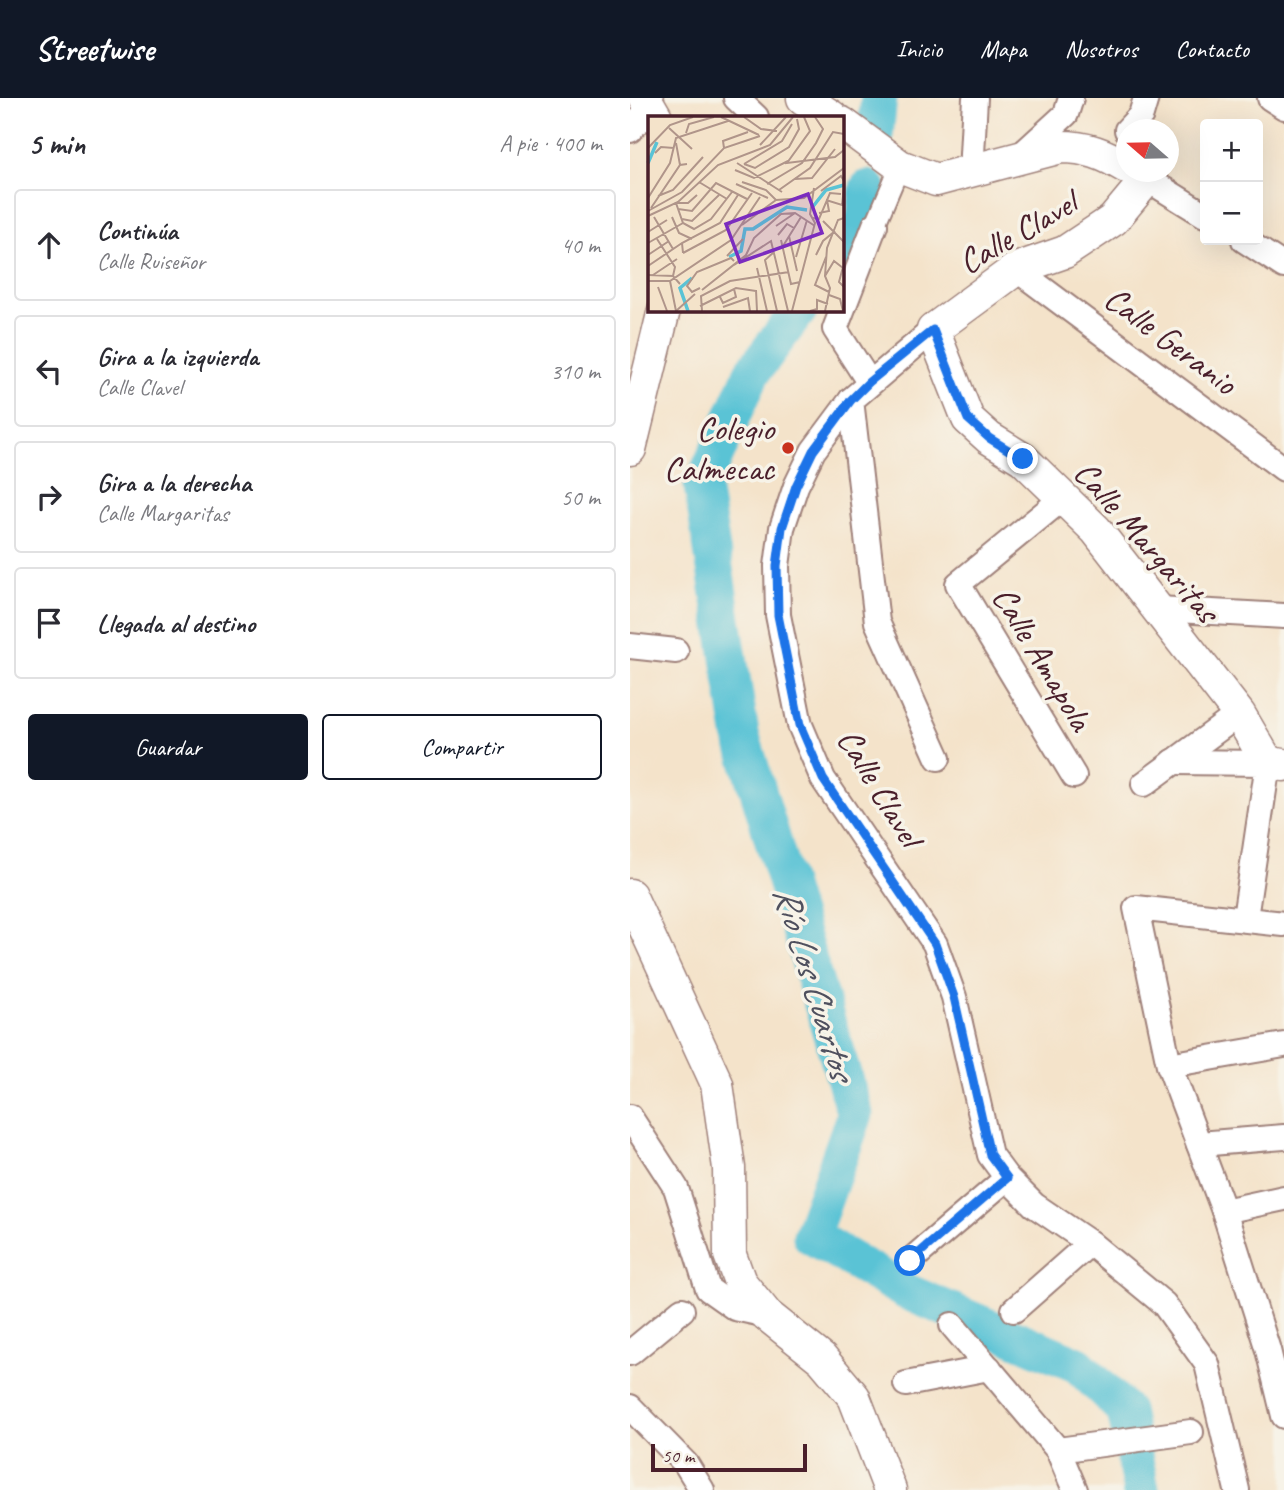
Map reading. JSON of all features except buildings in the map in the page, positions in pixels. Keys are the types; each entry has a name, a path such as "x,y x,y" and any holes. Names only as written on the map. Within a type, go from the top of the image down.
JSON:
{"street":[{"path":"736,98 755,116"},
{"path":"803,98 830,116"},
{"path":"971,173 975,98"},
{"path":"1014,161 1066,114 1071,98"},
{"path":"1137,119 1146,98"},
{"path":"1270,98 1284,107"},
{"path":"630,130 651,107"},
{"path":"844,124 900,166 936,180 971,173 1060,147 1082,147 1116,163"},
{"path":"844,306 900,166"},
{"name":"Calle Clavel","path":"1124,182 1113,220 1065,251 1016,268 933,330 851,400 813,451 796,486 782,528 777,566 778,615 800,725 823,779 935,944 954,997 990,1155 1007,1178 1034,1205 1090,1243 1164,1304 1207,1364 1237,1490"},
{"path":"1151,182 1200,212"},
{"path":"1252,245 1284,266"},
{"name":"Calle Geranio","path":"1016,268 1284,468"},
{"path":"630,449 664,312"},
{"path":"842,312 835,329 869,382"},
{"name":"Calle Margaritas","path":"933,330 968,419 989,438 1023,459 1096,530 1276,764"},
{"path":"851,400 877,622 938,758"},
{"name":"Calle Amapola","path":"1063,498 958,584 1073,776"},
{"path":"1158,609 1284,616"},
{"path":"630,646 676,651"},
{"path":"1144,784 1239,714"},
{"path":"1173,762 1276,764 1245,918"},
{"path":"630,895 717,1084 729,1168 730,1255 740,1282 767,1315 821,1359 854,1397 890,1490"},
{"path":"1284,924 1136,908 1169,1065 1276,1346 1284,1416"},
{"path":"1169,1065 1284,1045"},
{"path":"630,1117 676,1188 708,1289 735,1308 767,1315"},
{"path":"1199,1144 1284,1137"},
{"path":"910,1261 1007,1178"},
{"path":"1224,1211 1284,1198"},
{"path":"1014,1310 1090,1243"},
{"path":"630,1353 682,1310"},
{"path":"952,1325 1058,1450 1075,1490"},
{"path":"906,1384 989,1368"},
{"path":"630,1407 686,1464 702,1490"},
{"path":"1058,1450 1191,1432"}],"waterway":[{"name":"Río Los Cuartos","path":"875,135 879,98"},
{"name":"Río Los Cuartos","path":"844,248 864,220 868,188"},
{"name":"Río Los Cuartos","path":"798,312 752,373 702,486 741,734 855,1114 811,1236 905,1291 1078,1365 1125,1411 1141,1490"}],"place":[{"name":"Colegio Calmecac","path":"788,448"}],"route":[{"path":"910,1261 1007,1178 990,1155 954,997 935,944 823,779 800,725 778,615 777,566 782,528 796,486 813,451 851,400 933,330 968,419 989,438 1023,459"}]}
